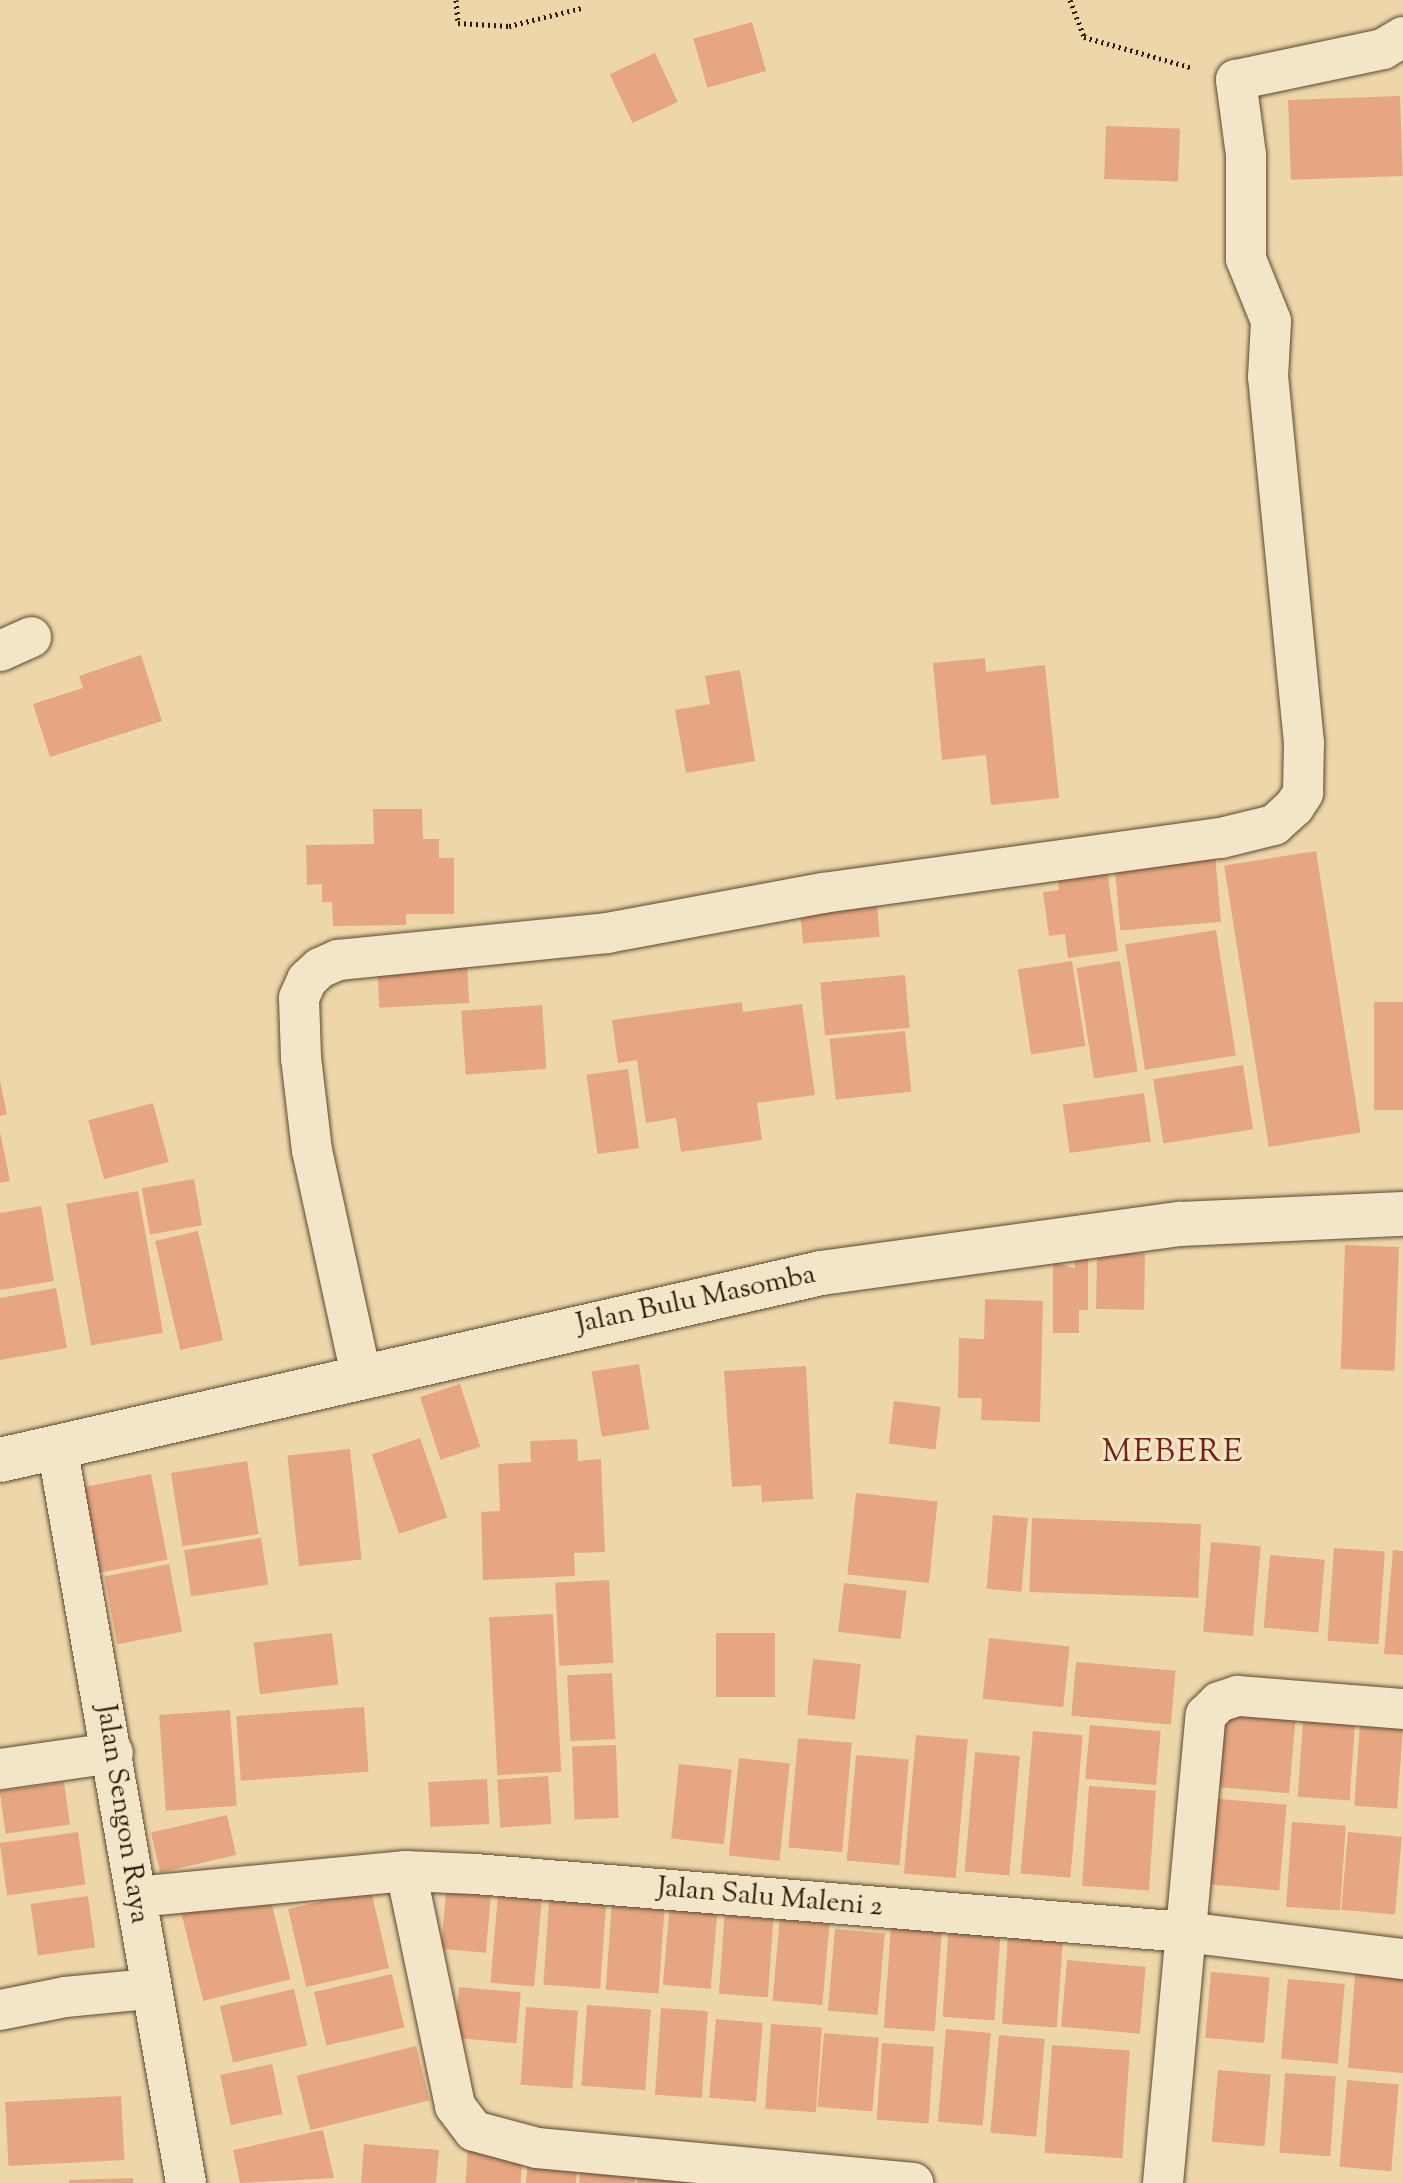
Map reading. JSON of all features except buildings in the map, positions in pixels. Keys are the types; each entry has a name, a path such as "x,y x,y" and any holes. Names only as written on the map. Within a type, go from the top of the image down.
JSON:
{"street":[{"path":"361,1375 312,1151 301,1058 299,998 307,980 320,968 338,960 607,933 823,893 1221,838 1274,825 1294,807 1303,793 1304,743 1268,377 1271,321 1246,259 1246,155 1236,80 1383,49 1403,37"},
{"name":"Jalan Bulu Masomba","path":"0,1460 256,1404 361,1375 850,1268 1180,1224 1403,1214"},
{"name":"Jalan Sengon Raya","path":"57,1446 113,1753 148,1989 186,2183"},
{"path":"1163,2183 1206,1715 1219,1702 1238,1696 1403,1709"},
{"path":"0,1769 113,1753"},
{"path":"406,1871 455,2106 474,2131 537,2148 913,2183"},
{"name":"Jalan Salu Maleni 2","path":"136,1897 406,1871 1185,1932 1403,1959"},
{"path":"0,2010 65,1997 148,1989"}],"path":[{"path":"456,0 458,23 509,26 581,8"},
{"path":"1070,0 1084,37 1236,80"}],"district":[{"name":"MEBERE","path":"1173,1453"}]}
